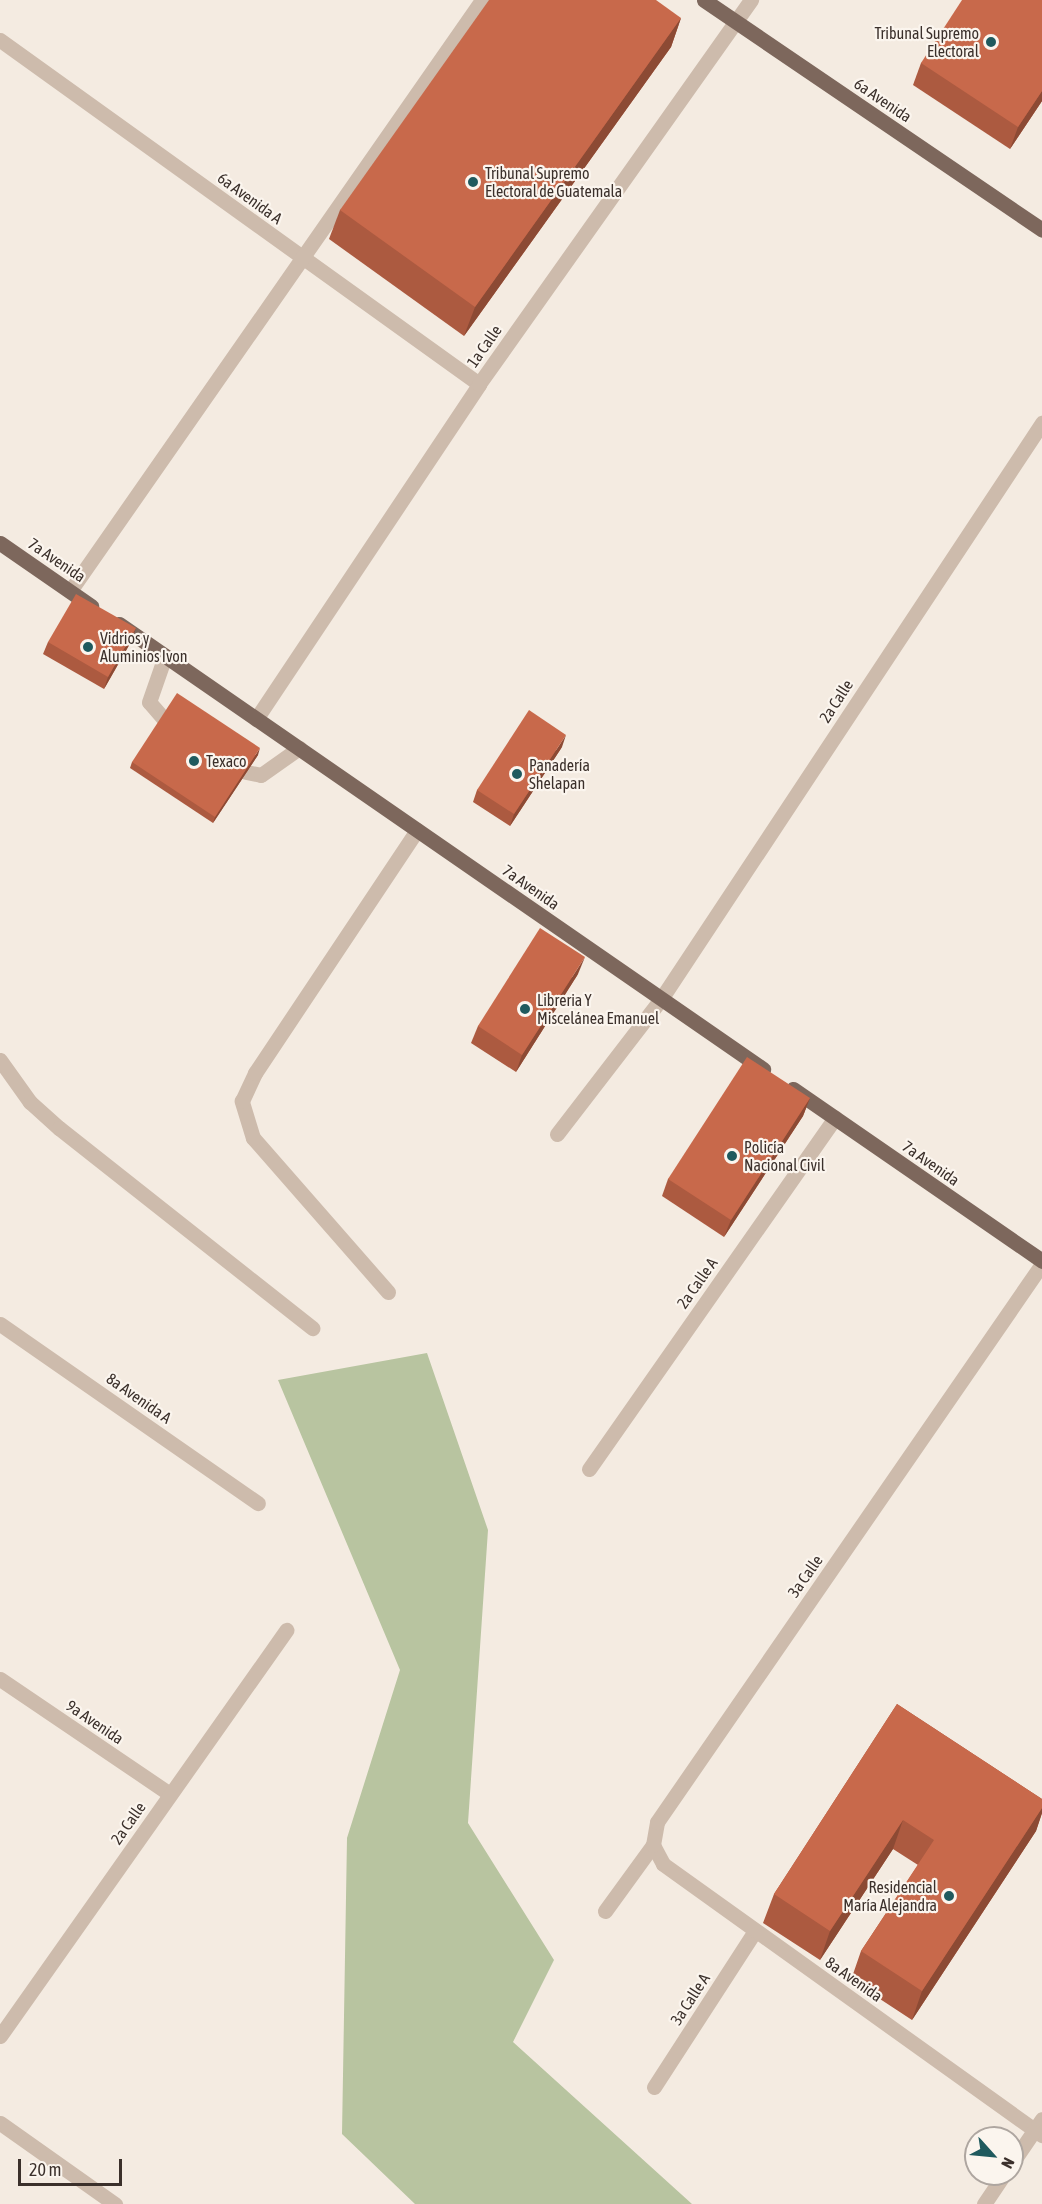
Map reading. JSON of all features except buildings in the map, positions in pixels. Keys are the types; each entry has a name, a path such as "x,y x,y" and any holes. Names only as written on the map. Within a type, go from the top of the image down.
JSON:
{"main road":[{"name":"6a Avenida","path":"704,0 1042,230"},
{"name":"7a Avenida","path":"0,543 1042,1263"}],"street":[{"path":"70,591 301,256 482,0"},
{"name":"1a Calle","path":"256,719 479,384 751,0"},
{"name":"6a Avenida A","path":"0,40 479,384"},
{"name":"2a Calle","path":"557,1134 661,999 1042,423"},
{"path":"163,718 149,702 165,656"},
{"path":"246,772 261,775 298,748"},
{"path":"388,1292 253,1138 242,1101 255,1073 417,830"},
{"path":"0,1060 30,1102 59,1128 312,1328"},
{"name":"2a Calle A","path":"589,1469 835,1118"},
{"name":"3a Calle","path":"605,1911 653,1845 657,1822 1042,1263"},
{"name":"8a Avenida A","path":"0,1324 258,1503"},
{"name":"2a Calle","path":"0,2036 286,1630"},
{"name":"9a Avenida","path":"0,1679 170,1794"},
{"name":"8a Avenida","path":"653,1845 663,1864 1040,2128"},
{"name":"3a Calle A","path":"654,2087 755,1930"},
{"path":"0,2123 115,2204"},
{"path":"1024,2148 1040,2128"},
{"path":"984,2204 996,2186"}],"green space":[{"path":"427,1353 488,1530 468,1823 554,1960 513,2042 692,2204 415,2204 342,2134 347,1838 400,1670 278,1380"}],"place":[{"name":"Tribunal Supremo Electoral","path":"991,42"},
{"name":"Tribunal Supremo Electoral de Guatemala","path":"473,182"},
{"name":"Vidrios y Aluminios Ivon","path":"88,647"},
{"name":"Texaco","path":"194,761"},
{"name":"Panadería Shelapan","path":"517,774"},
{"name":"Libreria Y Miscelánea Emanuel","path":"525,1009"},
{"name":"Policía Nacional Civil","path":"732,1156"},
{"name":"Residencial María Alejandra","path":"949,1896"}]}
